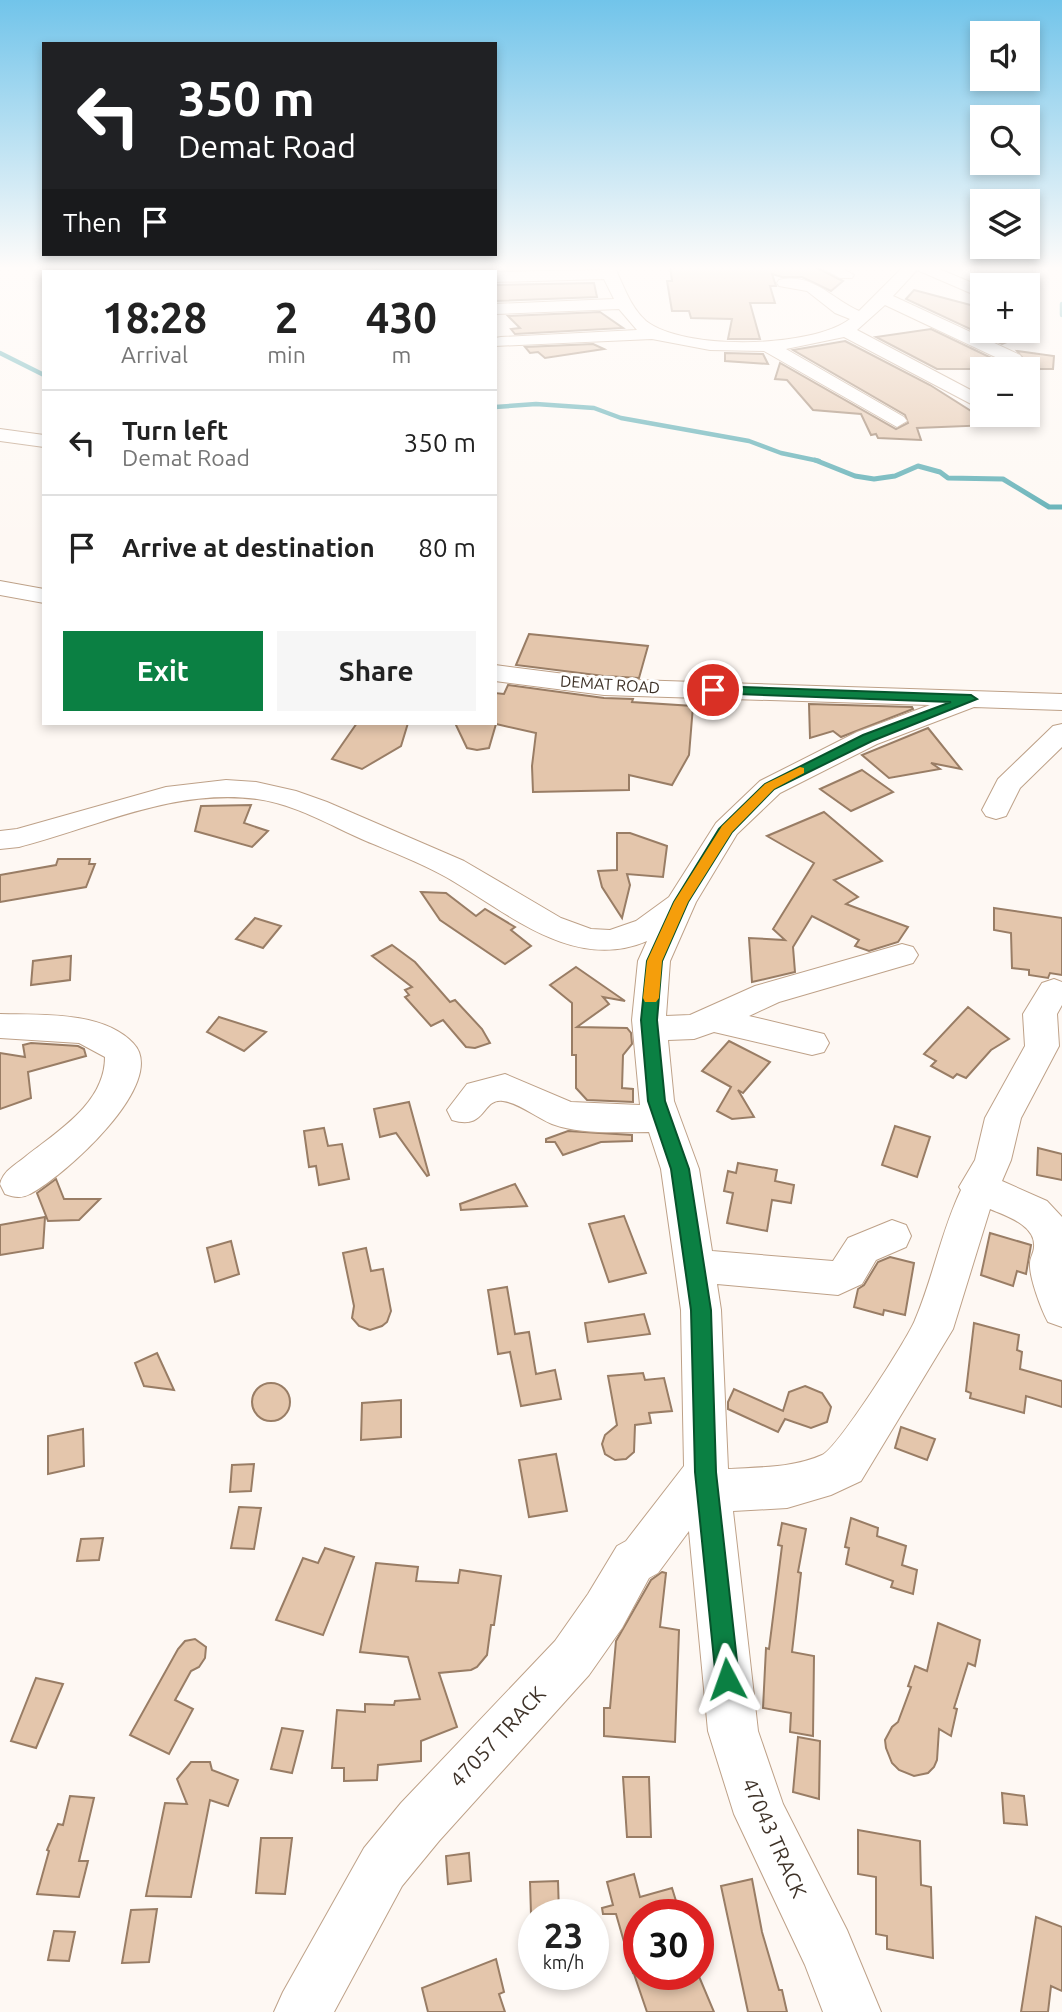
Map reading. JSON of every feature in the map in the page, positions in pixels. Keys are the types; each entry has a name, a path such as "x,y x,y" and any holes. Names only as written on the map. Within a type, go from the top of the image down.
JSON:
{"street":[{"path":"792,360 897,421"},
{"path":"899,360 970,397"},
{"path":"0,435 42,441"},
{"path":"0,589 42,596"},
{"name":"DEMAT ROAD","path":"497,673 604,687 1062,702"},
{"name":"47043 TRACK","path":"852,2012 827,1950 760,1814 741,1764 733,1731 708,1482 701,1310 680,1169 656,1101 650,1028 654,961 681,902 726,829 770,787 867,738 971,699"},
{"path":"996,810 1008,785 1062,732"},
{"path":"0,840 45,831 164,796 205,789 258,790 288,798 344,820 453,868 510,903 586,938 611,941 628,936 663,919 681,902"},
{"path":"650,1028 694,1027 767,994 902,955"},
{"path":"708,1482 787,1487 831,1474 845,1466 933,1329 978,1187 993,1160 1003,1118 1042,1046 1040,1014 1054,991"},
{"path":"711,1019 812,1043"},
{"path":"0,1026 88,1031 108,1039 122,1052 121,1079 110,1100 89,1124 18,1183"},
{"path":"465,1110 479,1093 505,1087 565,1114 581,1117 663,1119"},
{"path":"978,1187 1034,1212 1050,1230 1054,1246 1049,1265 1062,1310"},
{"path":"695,1266 838,1278 848,1272 862,1249 892,1236"},
{"name":"47057 TRACK","path":"303,2012 383,1867 420,1822 572,1658 611,1602 633,1562 642,1557 708,1482"}],"building":[{"path":"766,360 768,364 725,361"},
{"path":"810,360 881,360 930,385 970,410 970,426 917,428 921,440 878,438 876,434 871,435 861,414 813,410 787,380 775,379 780,363 896,429 908,423 905,415"},
{"path":"920,360 970,360 970,369 937,369"},
{"path":"1040,360 1054,360 1053,369 1040,369"},
{"path":"529,634 648,646 639,678 604,676 516,665"},
{"path":"508,685 604,698 633,699 632,702 693,706 689,755 672,785 629,775 629,790 533,792 532,766 536,733 497,724 497,693 504,694"},
{"path":"809,704 913,709 841,737 833,731 810,738"},
{"path":"356,725 407,725 401,746 362,769 332,759"},
{"path":"456,725 496,725 489,748 467,748"},
{"path":"928,728 961,769 931,763 940,769 889,778 862,755"},
{"path":"862,770 893,792 851,811 820,789"},
{"path":"251,805 244,823 268,831 252,847 195,831 201,806"},
{"path":"824,812 882,861 834,880 858,897 846,904 908,927 898,942 869,951 855,946 859,940 812,916 793,947 795,972 752,982 749,938 785,940 773,929 814,863 767,836"},
{"path":"617,833 630,833 667,846 663,877 627,874 630,885 622,918 602,887 598,871 617,870"},
{"path":"58,859 90,859 89,864 95,864 86,887 0,902 0,875 56,865"},
{"path":"421,892 446,893 476,916 485,909 515,927 511,930 531,946 505,964 440,920"},
{"path":"994,908 1062,918 1062,975 1050,973 1048,978 1029,975 1029,970 1012,968 1011,933 994,930"},
{"path":"255,918 281,926 263,948 236,939"},
{"path":"392,945 415,962 450,1002 455,1000 482,1029 490,1043 475,1048 466,1047 443,1020 431,1026 405,997 409,995 405,990 412,987 372,956"},
{"path":"71,956 70,980 31,985 33,961"},
{"path":"576,967 625,1001 603,997 609,1004 577,1027 627,1028 631,1033 632,1044 623,1055 622,1088 633,1089 633,1102 587,1100 576,1088 576,1055 572,1055 572,1003 550,985"},
{"path":"968,1007 1009,1039 991,1050 966,1078 957,1074 953,1078 931,1066 936,1061 924,1054"},
{"path":"219,1017 266,1032 244,1051 207,1032"},
{"path":"729,1041 770,1062 743,1093 738,1090 754,1117 732,1119 717,1111 731,1087 702,1071"},
{"path":"31,1043 78,1046 84,1049 86,1056 28,1072 31,1098 0,1109 0,1053 25,1057 23,1045"},
{"path":"409,1102 429,1175 427,1176 396,1133 380,1137 374,1109"},
{"path":"895,1126 930,1137 917,1177 882,1165"},
{"path":"324,1128 328,1146 342,1144 349,1179 319,1185 316,1166 309,1167 304,1131"},
{"path":"568,1131 632,1135 632,1141 601,1142 563,1155 555,1142 546,1142 546,1139"},
{"path":"1038,1148 1062,1154 1062,1180 1037,1175"},
{"path":"738,1163 777,1170 775,1181 794,1185 791,1203 772,1200 767,1231 727,1223 733,1193 724,1191 728,1171 736,1173"},
{"path":"56,1179 64,1199 100,1199 79,1220 48,1221 37,1193"},
{"path":"515,1184 527,1206 461,1210 460,1204"},
{"path":"624,1216 646,1273 609,1282 589,1224"},
{"path":"45,1217 43,1248 0,1255 0,1225"},
{"path":"990,1233 1031,1245 1026,1274 1017,1271 1013,1286 981,1275"},
{"path":"231,1241 239,1274 215,1282 207,1248"},
{"path":"366,1248 371,1271 383,1269 391,1311 387,1322 370,1330 359,1326 352,1318 354,1306 343,1253"},
{"path":"890,1257 914,1263 905,1315 884,1310 883,1315 854,1307 858,1289 864,1285 878,1262"},
{"path":"507,1287 515,1334 529,1332 536,1374 555,1370 561,1399 521,1406 510,1352 498,1354 488,1290"},
{"path":"644,1314 650,1334 588,1342 585,1323"},
{"path":"974,1323 1019,1335 1017,1350 1022,1352 1020,1369 1062,1381 1062,1407 1026,1396 1024,1413 970,1398 971,1393 966,1391"},
{"path":"157,1353 174,1390 144,1386 135,1363"},
{"path":"643,1373 645,1380 664,1378 672,1411 649,1413 651,1423 635,1425 634,1452 626,1459 615,1460 605,1454 602,1444 605,1435 617,1425 608,1376"},
{"path":"271,1383 285,1388 290,1402 285,1416 271,1421 257,1416 252,1402 257,1388"},
{"path":"805,1386 822,1393 831,1407 827,1422 811,1428 785,1419 778,1432 728,1409 734,1389 783,1411 789,1392"},
{"path":"401,1400 401,1437 361,1440 362,1403"},
{"path":"901,1427 935,1439 927,1460 895,1448"},
{"path":"83,1429 84,1466 48,1474 48,1436"},
{"path":"556,1454 567,1511 529,1517 519,1460"},
{"path":"254,1464 251,1491 230,1492 232,1465"},
{"path":"239,1507 261,1508 254,1549 231,1548"},
{"path":"851,1518 878,1528 877,1536 906,1546 902,1565 917,1570 913,1594 891,1587 893,1581 846,1564 849,1548 845,1547"},
{"path":"782,1523 806,1529 798,1572 801,1573 792,1652 814,1656 813,1736 790,1732 791,1713 763,1708 766,1648 769,1649 782,1546 778,1545"},
{"path":"103,1538 99,1560 77,1561 81,1539"},
{"path":"325,1548 354,1557 323,1635 276,1620 303,1558 318,1563"},
{"path":"376,1563 418,1567 416,1581 458,1583 460,1570 501,1576 494,1625 491,1625 487,1655 477,1667 439,1673 457,1727 421,1741 421,1761 378,1765 377,1780 344,1781 344,1768 332,1768 337,1710 365,1712 365,1704 394,1705 395,1701 420,1699 408,1657 360,1652"},
{"path":"662,1572 666,1573 660,1627 679,1630 675,1742 604,1736 604,1708 610,1708 616,1641 651,1580"},
{"path":"938,1623 980,1640 975,1666 968,1663 954,1708 957,1709 951,1736 939,1729 934,1767 928,1773 914,1776 899,1770 892,1763 885,1740 898,1722 911,1687 908,1686 915,1666 927,1671"},
{"path":"195,1639 206,1647 205,1658 199,1667 191,1671 175,1700 193,1709 169,1754 130,1735 178,1649 185,1641"},
{"path":"36,1678 63,1684 36,1748 11,1741"},
{"path":"282,1728 303,1731 292,1773 271,1769"},
{"path":"798,1737 820,1741 819,1799 793,1792"},
{"path":"191,1762 210,1762 212,1770 238,1780 228,1806 210,1800 191,1897 146,1896 165,1803 187,1804 177,1779"},
{"path":"623,1777 649,1777 651,1837 627,1837"},
{"path":"1002,1793 1024,1796 1027,1825 1004,1823"},
{"path":"70,1796 94,1798 79,1861 88,1861 79,1897 37,1894 49,1851 47,1850 58,1824 63,1825"},
{"path":"858,1830 920,1841 921,1885 931,1887 933,1958 887,1949 887,1936 876,1934 876,1877 858,1874"},
{"path":"261,1838 292,1838 285,1894 256,1893"},
{"path":"469,1853 471,1881 448,1884 446,1856"},
{"path":"634,1874 640,1897 672,1888 675,1899 623,1899 623,1938 616,1914 609,1914 609,1906 613,1905 607,1882"},
{"path":"752,1879 762,1932 787,2012 748,2012 721,1886"},
{"path":"558,1881 559,1899 531,1899 530,1882"},
{"path":"157,1909 149,1962 122,1963 131,1910"},
{"path":"1036,1917 1062,1927 1062,1991 1051,1986 1048,2012 1021,2012"},
{"path":"54,1931 75,1932 69,1961 48,1960"},
{"path":"496,1959 504,1992 499,1994 505,2012 428,2012 422,1988"},
{"path":"639,1990 705,1990 714,2012 647,2012"}],"waterway":[{"path":"14,360 42,374"},
{"path":"497,407 536,404 594,408 621,418 749,441 781,453 816,460"},
{"path":"816,460 855,476 874,479 895,476 918,466 940,472 948,478 1003,479 1049,507 1062,507"}],"slow traffic":[{"path":"651,998 654,961 681,902 726,829 770,787 800,771"}],"route":[{"path":"713,690 971,699 867,738 770,787 726,829 681,902 654,961 649,1020 656,1101 680,1169 701,1310 706,1472 727,1679"}]}
